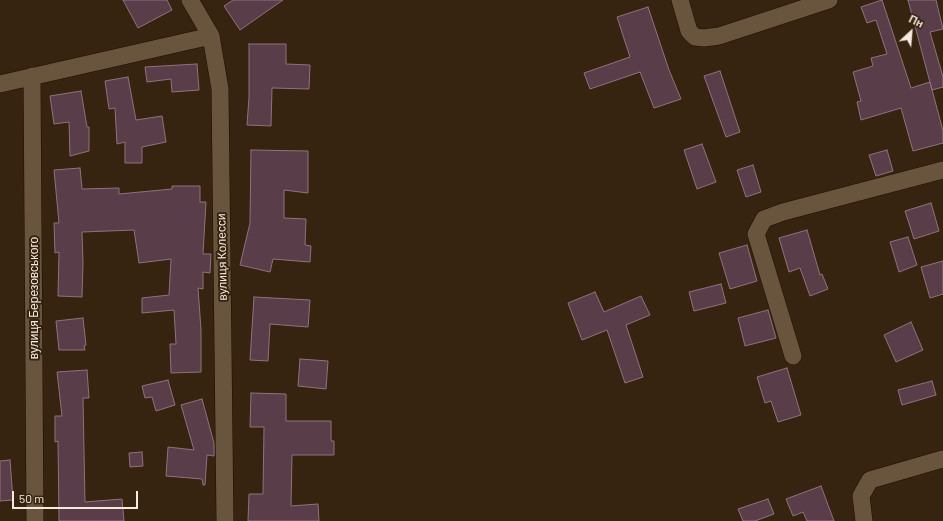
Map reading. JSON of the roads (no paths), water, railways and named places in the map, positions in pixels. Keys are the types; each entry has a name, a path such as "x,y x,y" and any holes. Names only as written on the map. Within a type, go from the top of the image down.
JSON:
{"street":[{"name":"вулиця Колесси","path":"190,0 211,36 220,89 225,521"},
{"path":"680,0 690,31 696,36 704,38 719,36 829,0"},
{"path":"0,84 211,36"},
{"name":"вулиця Березовського","path":"32,76 35,521"},
{"path":"793,356 756,234 764,218 943,170"},
{"path":"864,521 861,496 870,480 943,459"}]}
